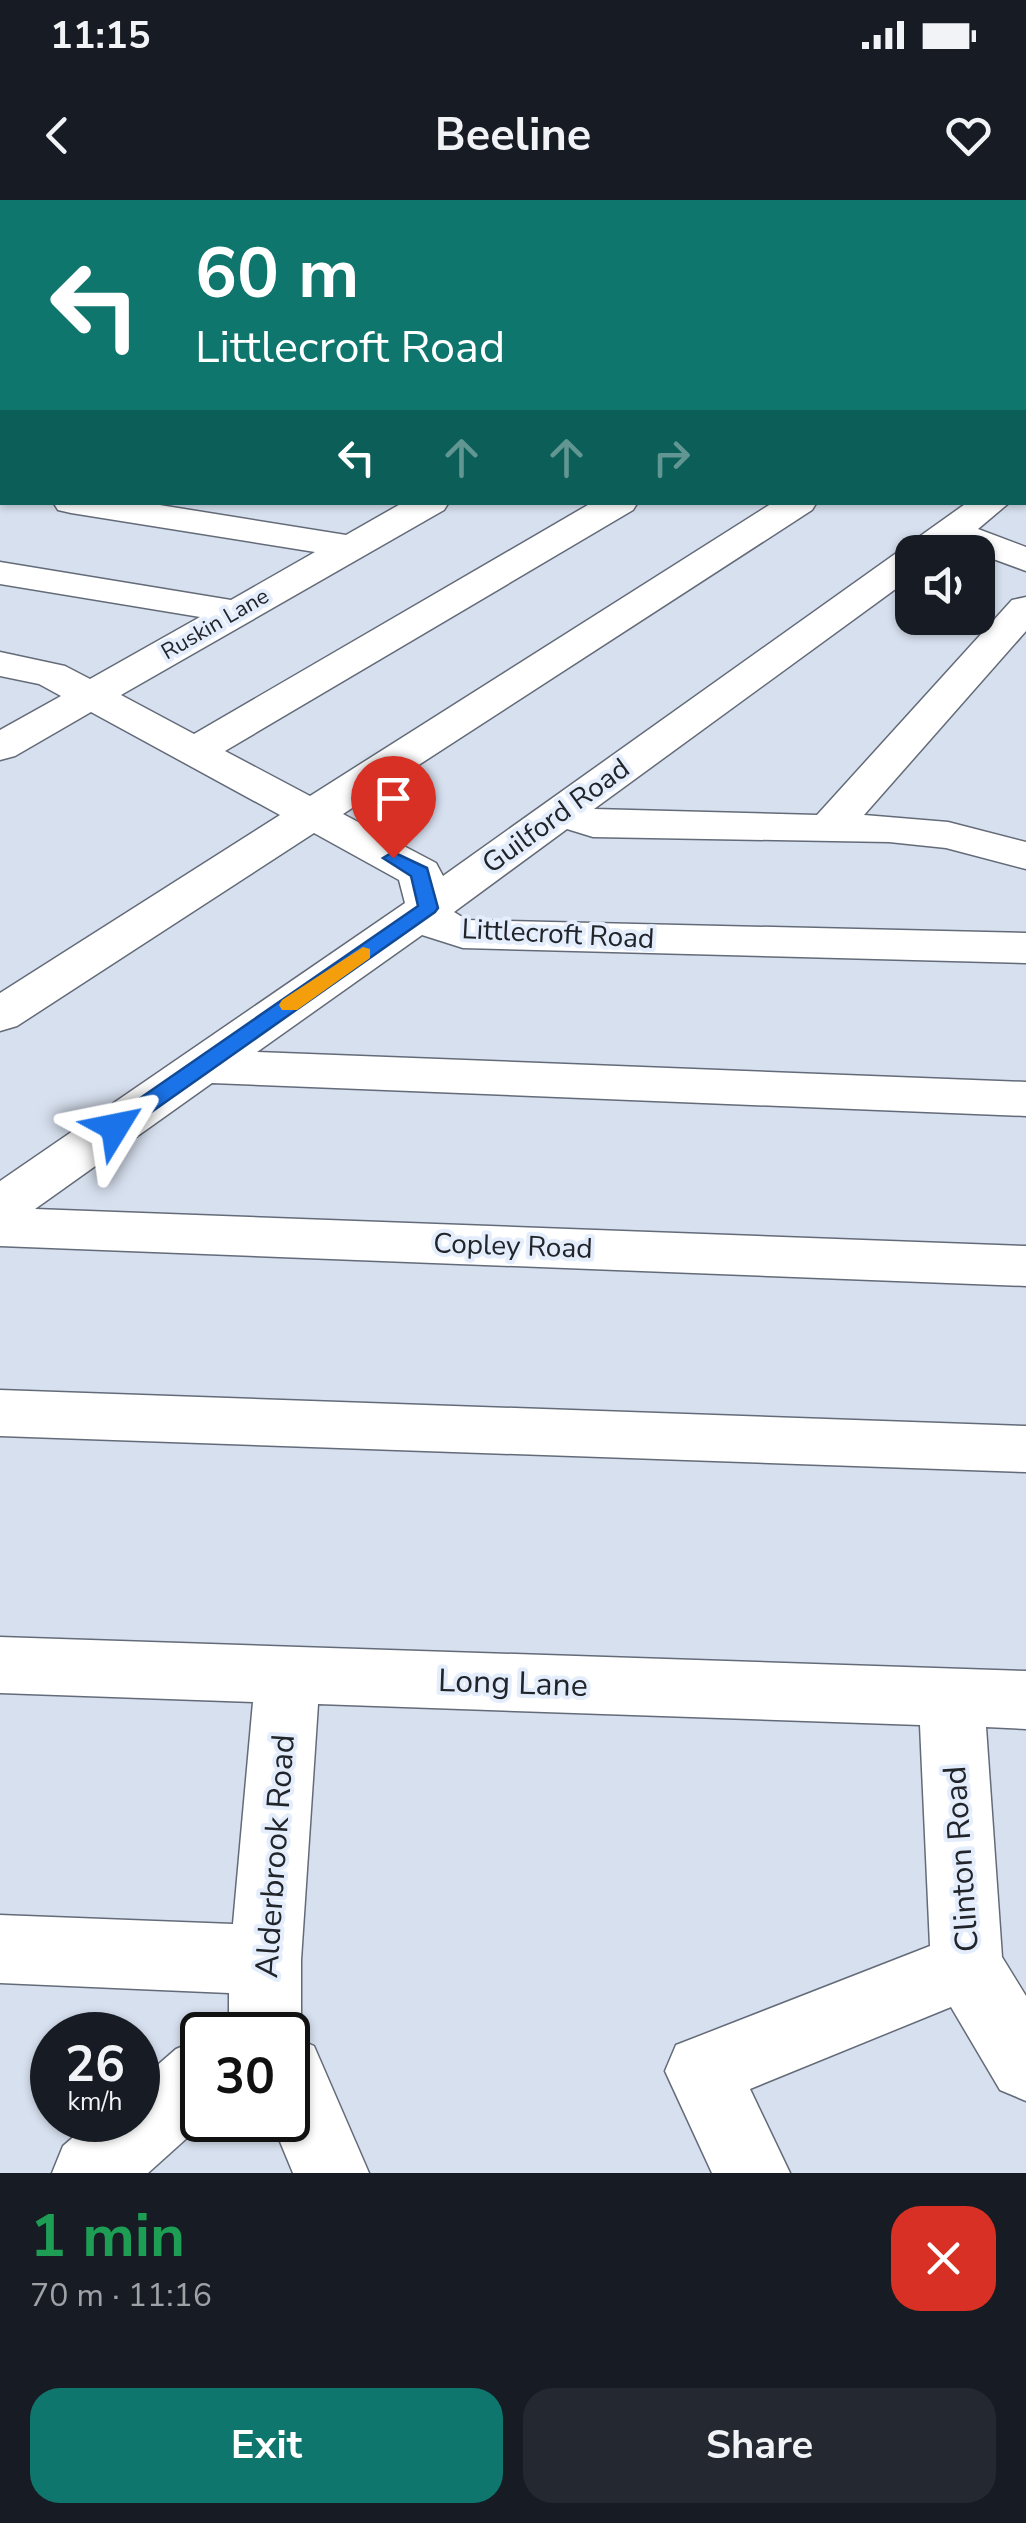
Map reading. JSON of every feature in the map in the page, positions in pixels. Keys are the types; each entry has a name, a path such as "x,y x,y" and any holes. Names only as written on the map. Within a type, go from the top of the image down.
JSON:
{"street":[{"path":"90,505 350,547"},
{"name":"Ruskin Lane","path":"0,747 426,505"},
{"path":"194,752 615,505"},
{"path":"0,1015 793,505"},
{"path":"947,535 988,505"},
{"path":"995,554 1026,560"},
{"name":"Guilford Road","path":"0,1208 428,908 895,572"},
{"path":"0,573 236,612"},
{"path":"829,828 1026,608"},
{"name":"Littlecroft Road","path":"0,664 51,674 420,872 428,908 439,926 463,934 1020,936"},
{"path":"562,812 592,824 829,828 948,835 1026,856"},
{"path":"202,1066 1026,1099"},
{"name":"Copley Road","path":"0,1226 1026,1266"},
{"path":"0,1413 1026,1449"},
{"name":"Long Lane","path":"0,1665 1026,1700"},
{"name":"Alderbrook Road","path":"268,2012 288,1675"},
{"name":"Clinton Road","path":"951,1699 992,1985 1026,2064"},
{"path":"0,1949 221,2012"},
{"path":"752,2173 702,2071 992,1985"},
{"path":"90,2173 180,2094"},
{"name":"Alderbrook Road","path":"310,2123 332,2173"}],"slow traffic":[{"path":"289,1005 363,954"}],"route":[{"path":"115,1127 428,908 420,872 393,858"}]}
